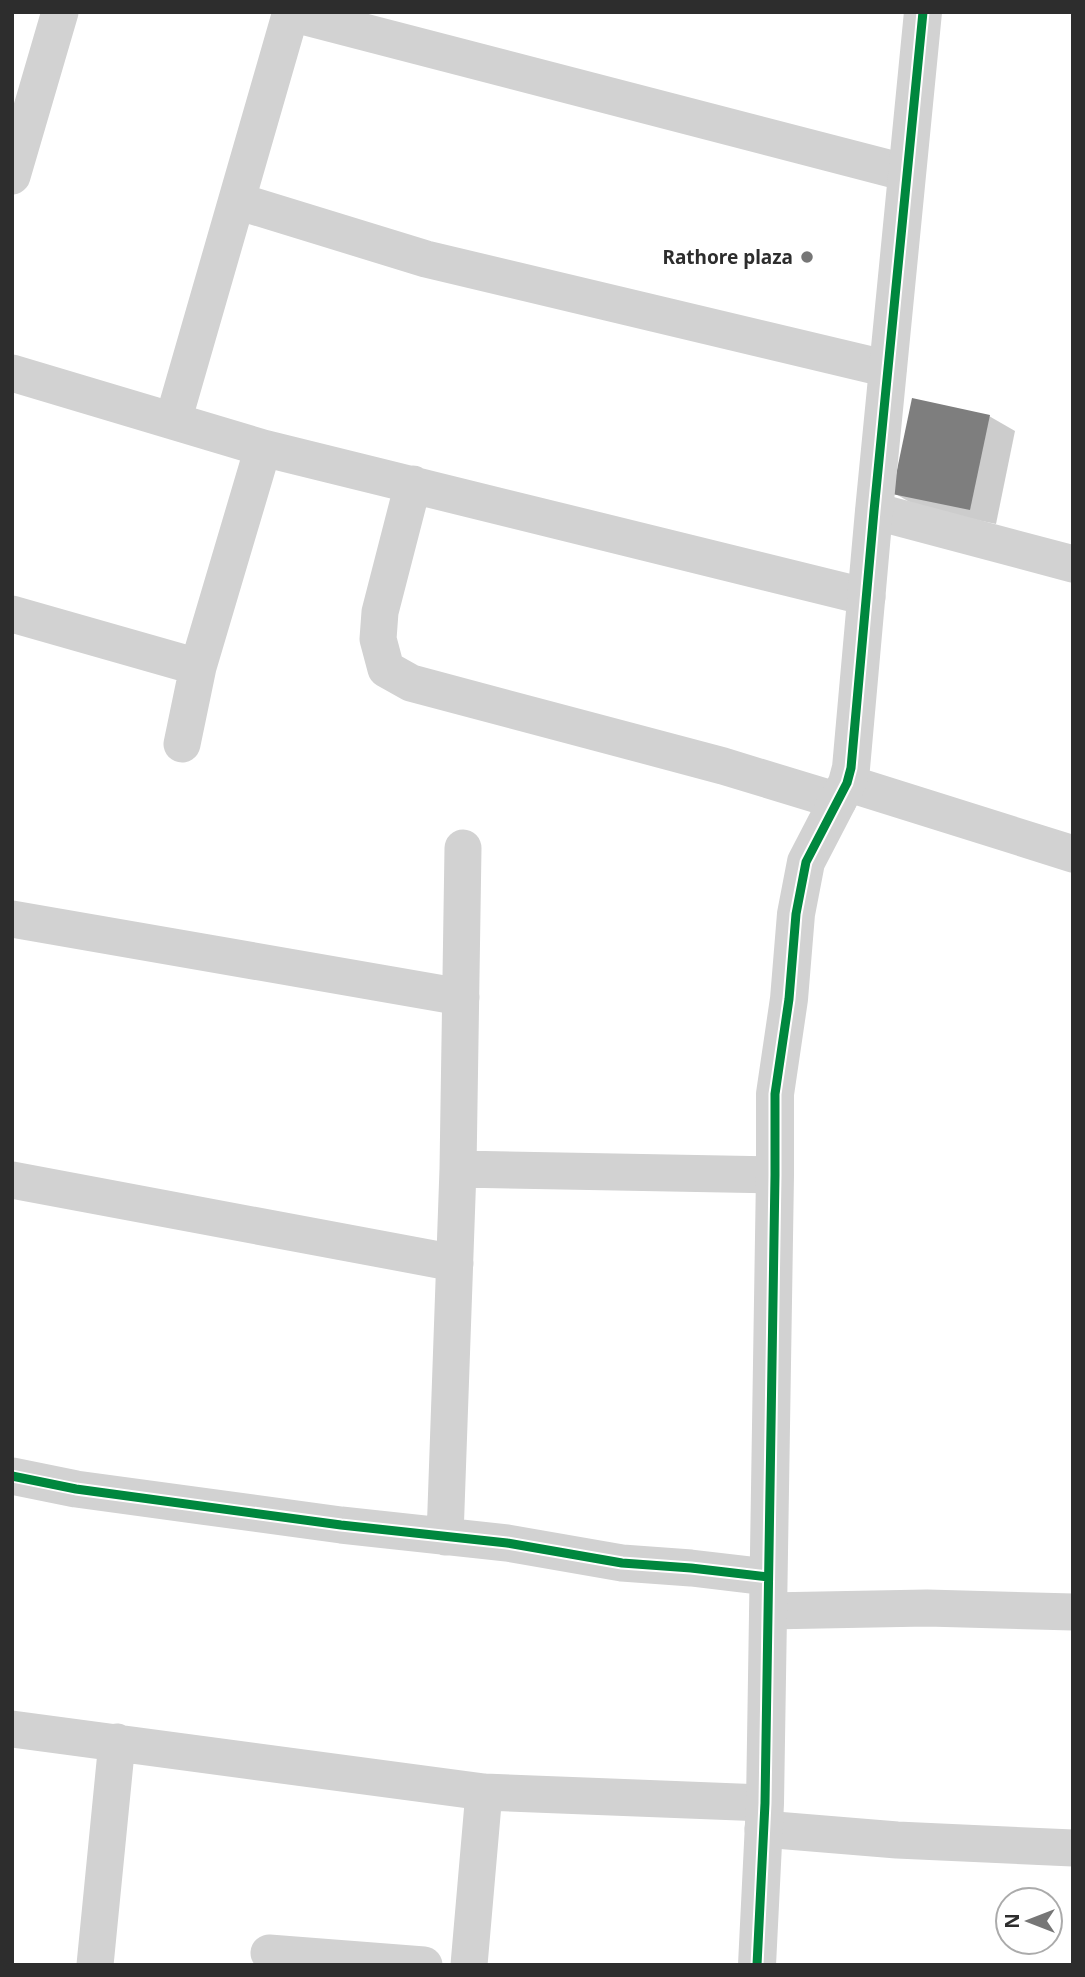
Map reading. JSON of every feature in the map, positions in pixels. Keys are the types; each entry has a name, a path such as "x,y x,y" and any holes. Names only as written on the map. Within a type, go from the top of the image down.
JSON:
{"street":[{"path":"12,176 60,12"},
{"path":"757,1965 764,1816 775,1094 789,999 796,914 806,862 842,792 851,768 923,12"},
{"path":"173,421 291,13 907,173"},
{"path":"237,201 426,259 888,369"},
{"path":"12,373 263,448 867,597"},
{"path":"182,744 198,667 263,448"},
{"path":"413,484 380,612 378,639 386,669 411,683 723,766 842,792 1073,854"},
{"path":"874,511 1073,564"},
{"path":"12,614 198,667"},
{"path":"445,1537 458,1169 463,848"},
{"path":"12,919 461,997"},
{"path":"458,1169 775,1175"},
{"path":"12,1180 455,1263"},
{"path":"12,1476 75,1489 507,1543 622,1563 691,1568 768,1594 927,1608 1073,1612"},
{"path":"12,1729 484,1792 764,1816 897,1839 1073,1848"},
{"path":"95,1965 117,1742"},
{"path":"469,1965 484,1792"},
{"path":"269,1953 425,1965"}],"building":[{"path":"912,398 990,415 970,510 892,494"}],"cycle path":[{"path":"757,1965 765,1803 775,1094 789,999 796,914 806,862 847,783 851,768 923,12"},
{"path":"12,1476 76,1489 341,1525 507,1543 622,1563 768,1577"}],"place":[{"name":"Rathore plaza","path":"807,257"}]}
